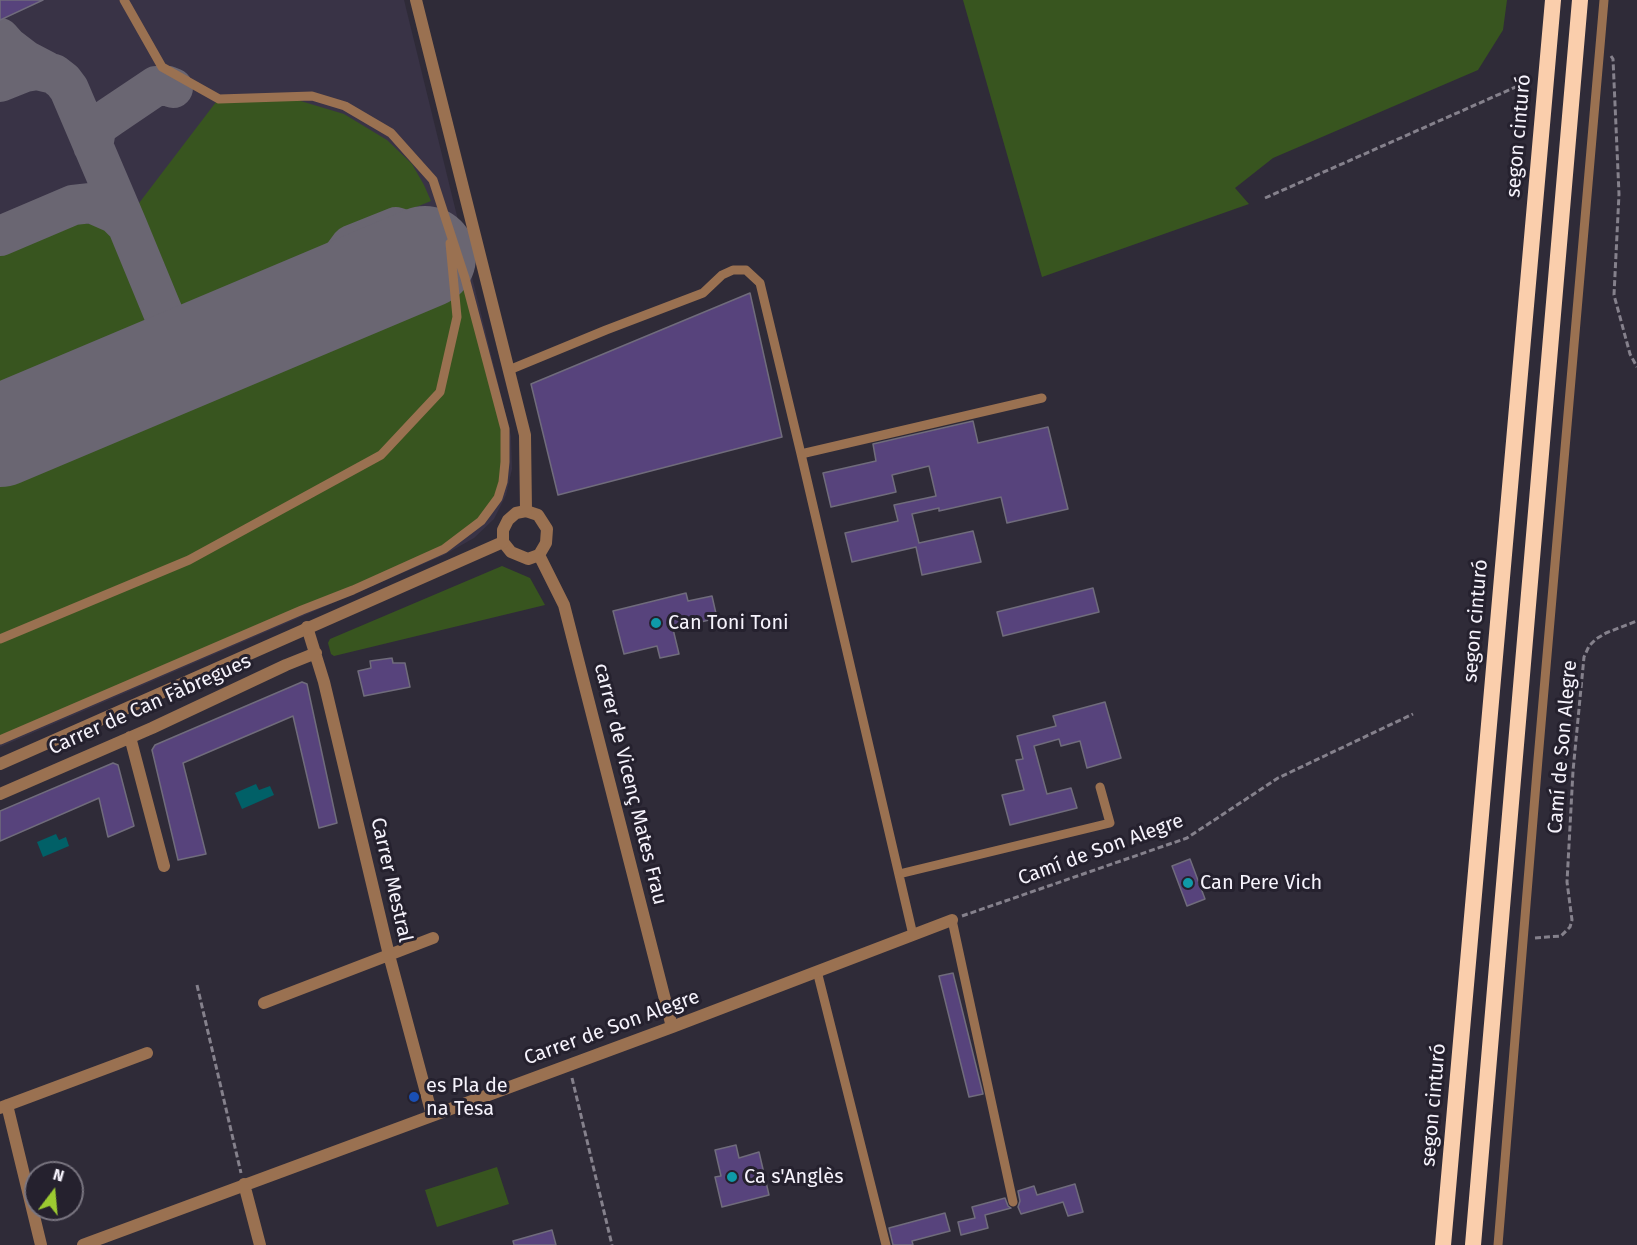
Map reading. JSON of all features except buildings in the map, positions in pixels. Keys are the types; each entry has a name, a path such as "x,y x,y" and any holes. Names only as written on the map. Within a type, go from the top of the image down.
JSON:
{"highway":[{"name":"segon cinturó","path":"1443,1245 1553,0"},
{"path":"1473,1245 1580,0"}],"street":[{"path":"416,0 525,435 526,511"},
{"path":"526,511 538,515 547,529 546,543 539,555 528,559 510,552 503,542 503,530 508,520 516,513 526,511"},
{"path":"0,764 503,542"},
{"name":"carrer de Vicenç Mates Frau","path":"539,555 564,605 672,1027"},
{"name":"Carrer Mestral","path":"308,627 389,955 432,1115"},
{"name":"Carrer de Can Fàbregues","path":"0,794 130,738 316,653"},
{"path":"130,738 164,866"},
{"name":"Carrer de Son Alegre","path":"83,1245 672,1027 952,920"},
{"path":"264,1003 433,938"},
{"path":"42,1245 3,1106 147,1053"},
{"path":"244,1184 260,1245"}],"lane":[{"path":"0,740 435,553 468,532 481,520 498,498 503,482 505,429 485,349 448,222 433,180 392,133 345,106 312,96 219,99 162,67 124,0"},
{"path":"1498,1245 1604,0"},
{"path":"0,639 189,560 381,455 440,392 457,317 448,222"},
{"path":"508,370 703,293 722,275 733,270 746,270 760,283 913,935"},
{"path":"801,454 1042,398"},
{"path":"899,874 1110,823 1100,787"},
{"path":"952,920 1013,1202"},
{"path":"817,971 886,1245"}],"path":[{"path":"1606,54 1613,59 1619,194 1614,295 1630,354 1637,367"},
{"path":"1265,198 1527,82"},
{"name":"Camí de Son Alegre","path":"1524,938 1561,936 1570,927 1572,913 1567,882 1582,667 1589,646 1596,639 1637,621"},
{"name":"Camí de Son Alegre","path":"952,920 1187,838 1278,778 1413,714"},
{"path":"196,984 244,1184"},
{"path":"569,1065 612,1245"}],"shaded area":[{"path":"0,0 404,0 511,436 512,469 506,495 494,519 474,538 444,555 0,747"}],"green space":[{"path":"963,0 1507,0 1503,30 1478,70 1273,158 1235,188 1249,204 1042,277"},
{"path":"294,99 344,114 387,140 412,164 431,201 345,236 314,277 212,318 194,317 180,311 171,301 133,211 216,102"},
{"path":"72,220 99,226 111,232 119,240 150,315 149,331 142,343 131,353 0,408 0,251"},
{"path":"458,274 480,331 498,400 505,462 498,498 481,521 444,549 0,740 0,464"},
{"path":"502,566 530,578 545,605 334,656 331,654 328,643 330,639"},
{"path":"497,1167 509,1204 437,1227 425,1190"}],"water":[{"path":"256,784 259,790 270,786 274,795 242,809 235,793"},
{"path":"56,834 59,840 66,837 69,846 43,857 37,842"}],"taxiway":[{"path":"0,38 25,60 46,71"},
{"path":"0,82 37,70 54,74 63,81 69,89 127,225"},
{"path":"93,146 96,130 100,124 156,86 173,88"},
{"path":"0,236 73,205 91,203 116,214 127,225 169,327 168,341 163,356 157,365 144,374"},
{"path":"169,327 188,341 201,344 216,343 300,308 314,295 351,245 396,227 409,231 421,241 425,256 423,267 411,281 394,288 352,287 300,308"}],"runway":[{"path":"0,436 425,257"}],"place":[{"name":"Can Toni Toni","path":"656,623"},
{"name":"Can Pere Vich","path":"1188,883"},
{"name":"es Pla de na Tesa","path":"414,1097"},
{"name":"Ca s'Anglès","path":"732,1177"}]}
